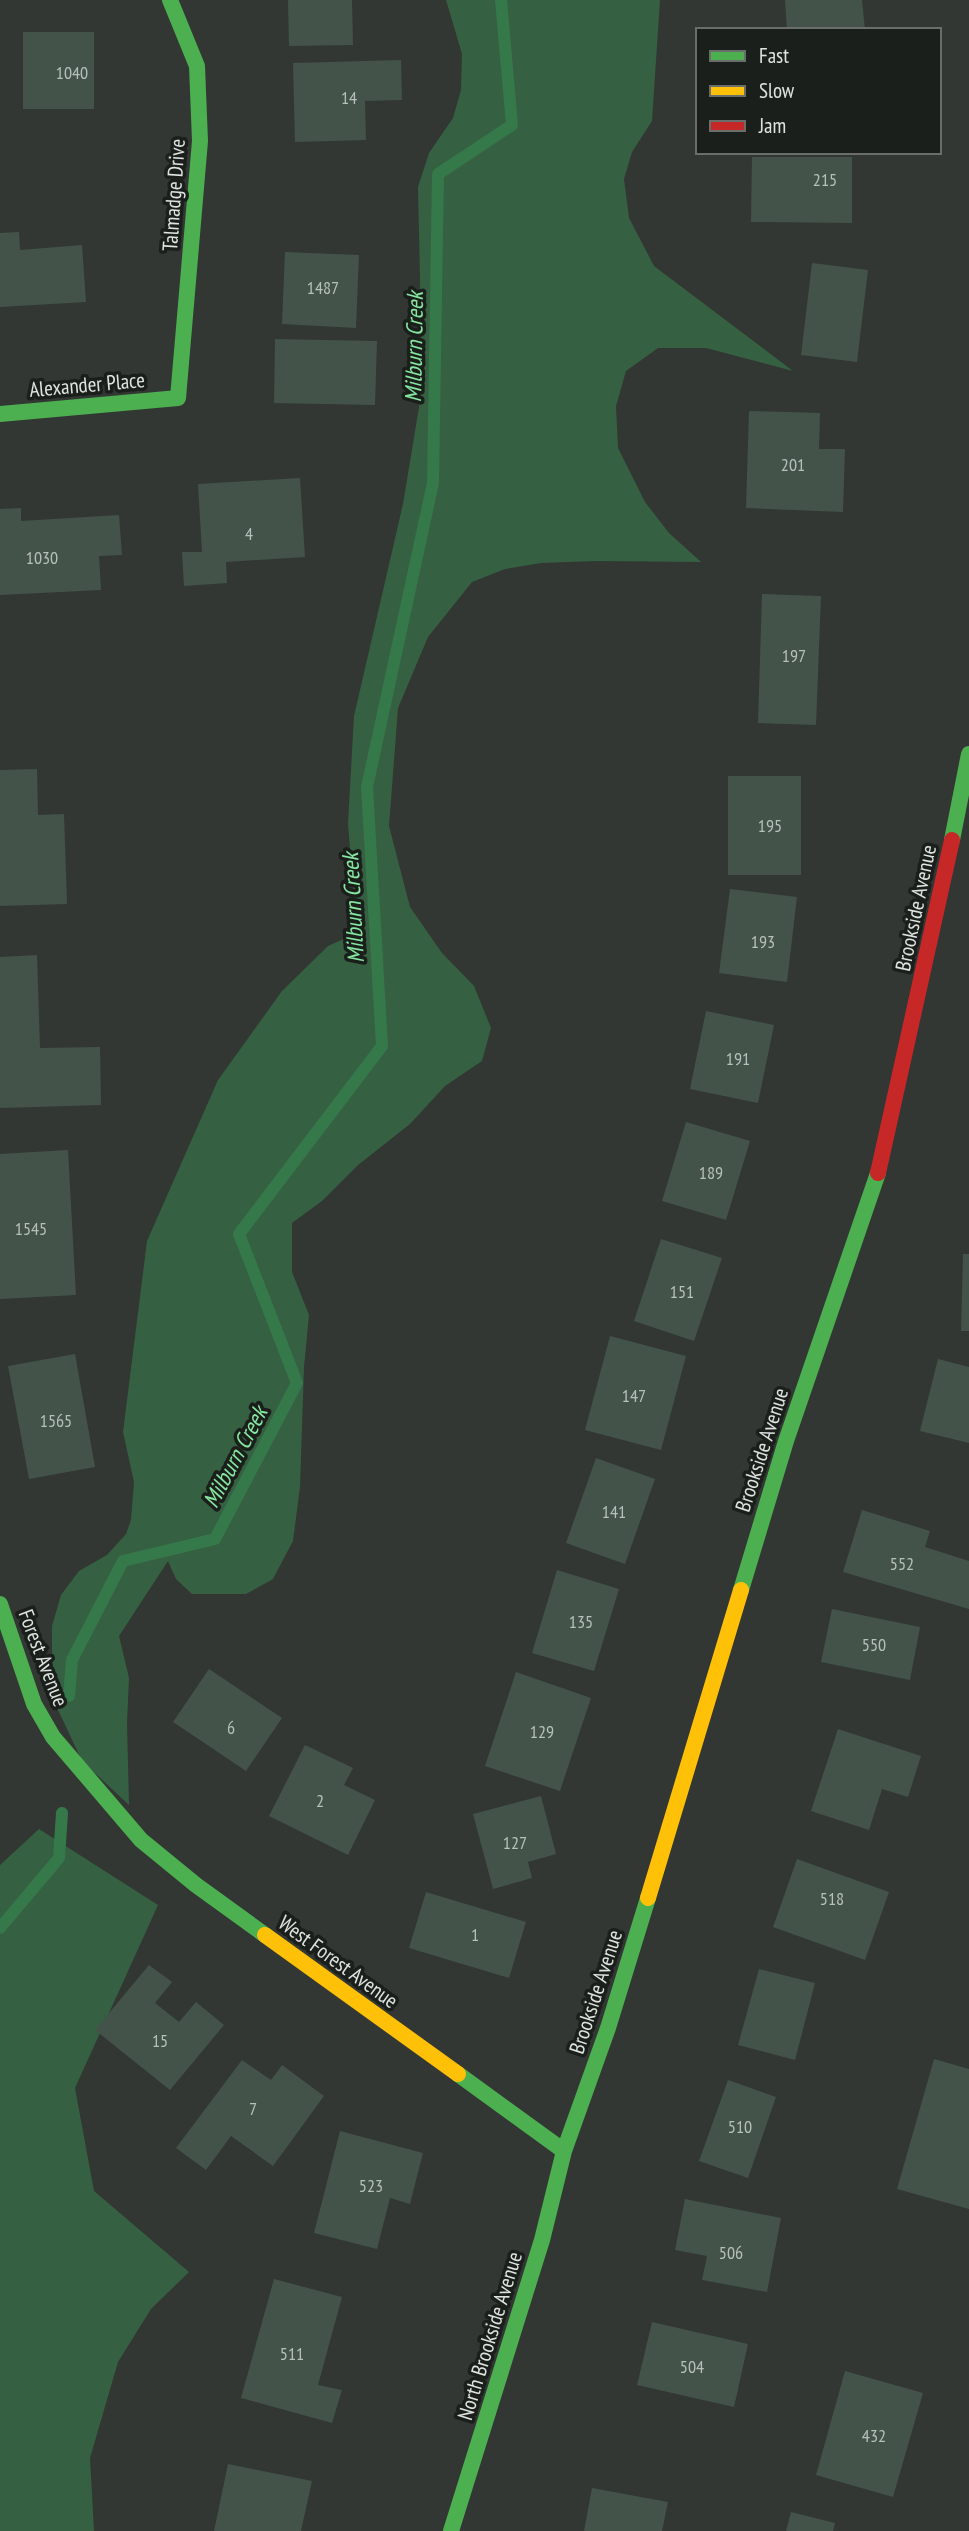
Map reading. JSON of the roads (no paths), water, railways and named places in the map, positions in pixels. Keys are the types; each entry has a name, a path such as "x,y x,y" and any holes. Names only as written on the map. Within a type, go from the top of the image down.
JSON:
{"main road":[{"name":"Talmadge Drive","path":"170,0 197,66 200,141 178,398"},
{"name":"Alexander Place","path":"0,414 178,398"},
{"name":"Brookside Avenue","path":"564,2151 608,2028 786,1441 881,1165 941,898 969,754"},
{"name":"Forest Avenue","path":"1,1607 34,1704 54,1737 100,1791"},
{"name":"West Forest Avenue","path":"100,1791 141,1840 196,1885 564,2151"},
{"name":"North Brookside Avenue","path":"451,2531 542,2240 564,2151"}],"waterway":[{"name":"Milburn Creek","path":"69,1696 72,1660 123,1561 215,1539 297,1383 239,1234 382,1046 367,787 433,483 438,174 512,125 501,0"},
{"name":"Milburn Creek","path":"0,1928 59,1858 62,1813"}]}
